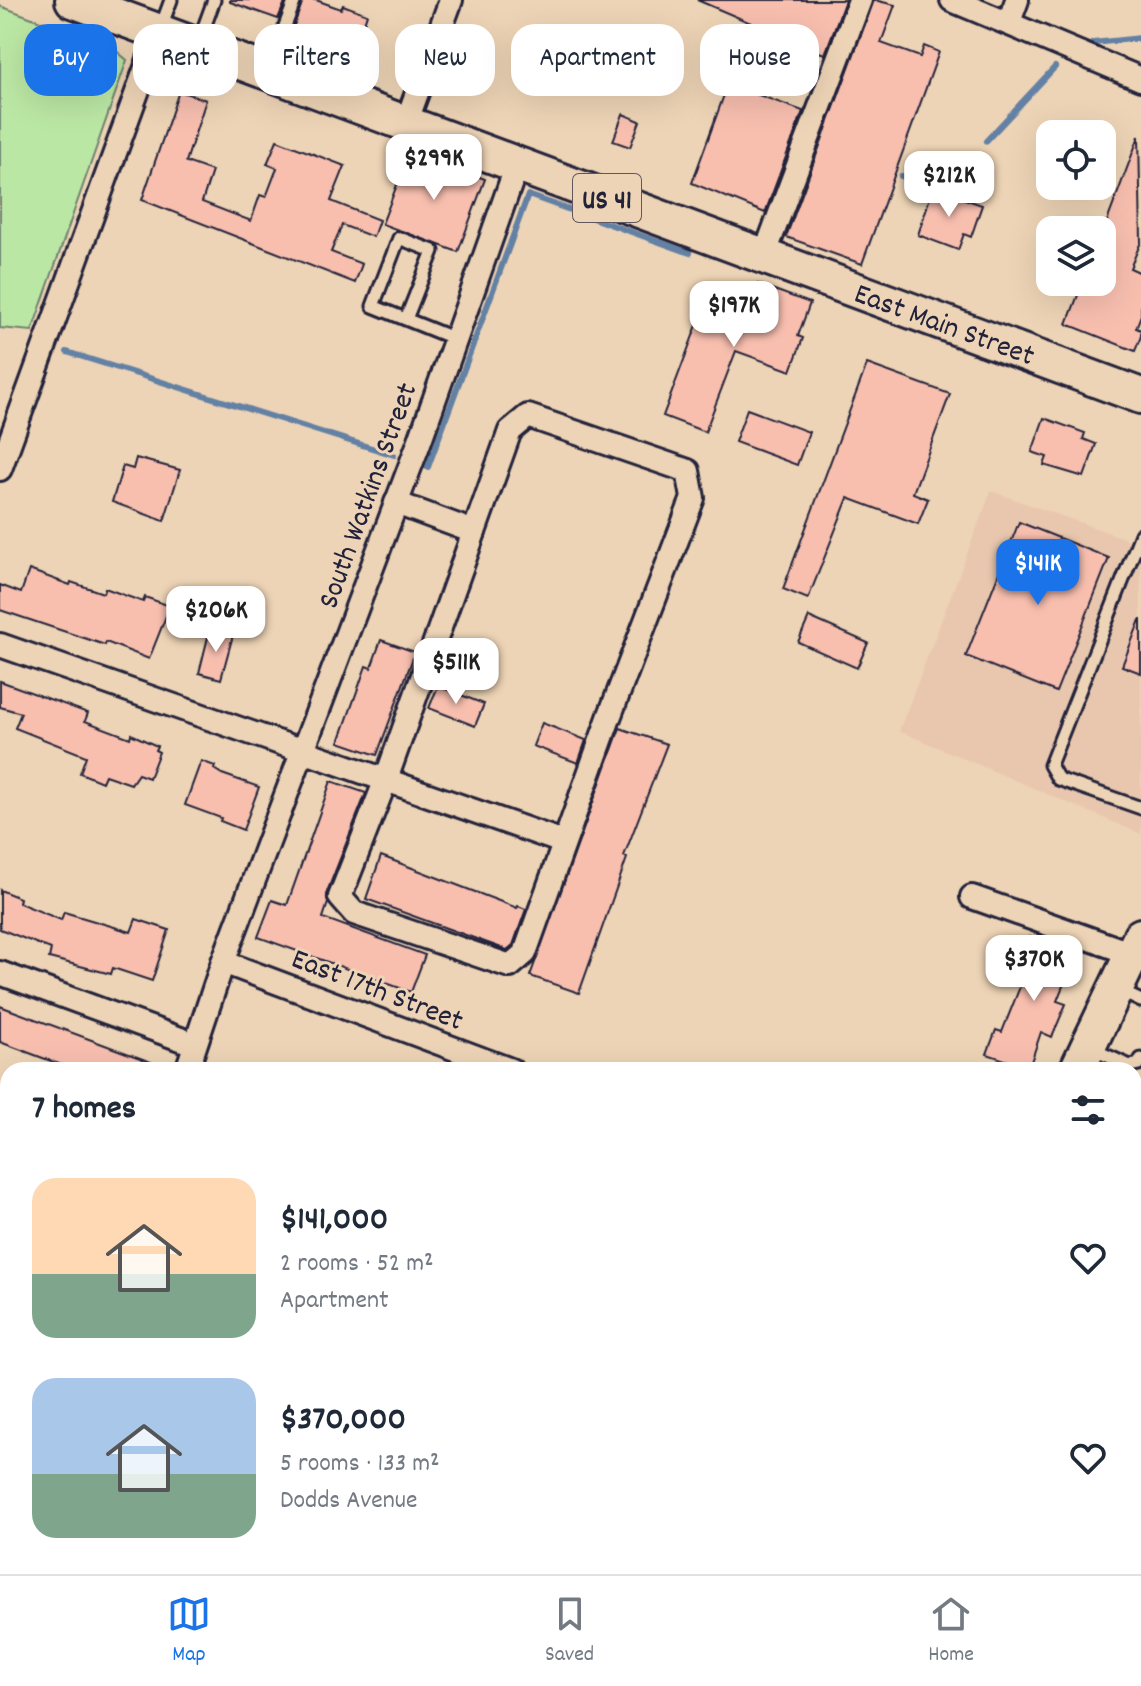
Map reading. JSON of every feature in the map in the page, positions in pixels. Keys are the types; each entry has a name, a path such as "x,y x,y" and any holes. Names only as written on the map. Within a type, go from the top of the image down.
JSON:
{"main road":[{"name":"East Main Street","path":"73,0 138,24"},
{"name":"East Main Street","path":"332,96 1141,396"},
{"path":"1083,1058 1128,995 1138,949"}],"street":[{"path":"406,123 451,0"},
{"path":"764,256 860,0"},
{"path":"1009,22 1017,0"},
{"path":"955,1 1141,79"},
{"path":"0,469 136,96"},
{"name":"South Watkins Street","path":"189,1062 223,962 396,503 517,165"},
{"path":"528,416 688,471 693,498 563,842 525,953 510,966 354,913 340,897 385,782 510,431 528,416"},
{"path":"396,503 474,532"},
{"path":"0,645 563,842"},
{"path":"972,897 1138,949"},
{"name":"East 17th Street","path":"223,962 490,1062"},
{"path":"0,973 194,1044"}],"lane":[{"path":"162,24 171,0"},
{"path":"205,24 214,0"},
{"path":"286,24 295,0"},
{"path":"406,319 433,251 399,238 373,306 455,339"},
{"path":"1141,534 1050,765 1058,779 1141,808"},
{"path":"1083,1058 1106,1062"}],"shaded area":[{"path":"991,491 1141,544 1141,834 899,731"}],"green space":[{"path":"0,6 48,24 24,24 24,96 114,96 32,331 0,328"},
{"path":"117,51 127,60 117,89"}],"building":[{"path":"230,0 286,0 278,19"},
{"path":"303,0 316,0 341,9 343,5 367,14 364,24 295,24"},
{"path":"697,0 845,0 825,54 819,52 819,24 751,23"},
{"path":"874,0 895,5 881,43 920,57 924,46 939,52 862,264 786,237"},
{"path":"177,96 194,96 206,100 186,162 212,171 202,202 251,221 260,195 266,197 277,168 267,164 277,140 345,166 331,201 379,220 373,237 342,225 331,252 362,264 355,283 142,200"},
{"path":"724,96 761,96 803,111 765,213 692,183"},
{"path":"623,114 640,121 630,147 613,141"},
{"path":"1139,136 1141,242 1130,268 1141,273 1141,315 1136,328 1141,330 1141,336 1135,351 1067,324 1078,296 1116,296 1116,216 1109,216"},
{"path":"410,151 485,179 458,252 382,224"},
{"path":"933,188 982,205 971,237 964,234 958,250 918,235"},
{"path":"758,284 810,303 798,336 803,338 791,371 736,351 705,432 663,416 709,293 749,309"},
{"path":"867,364 950,394 913,493 928,499 918,524 848,498 808,599 783,589"},
{"path":"747,409 809,432 797,465 735,442"},
{"path":"1044,418 1085,433 1083,439 1096,444 1084,477 1044,465 1047,457 1032,452"},
{"path":"136,458 180,470 164,521 112,502 123,466 133,469"},
{"path":"1019,522 1109,558 1056,692 966,656"},
{"path":"29,570 70,585 71,582 103,593 105,588 143,602 145,597 170,606 149,659 106,642 105,645 0,610 0,585 21,593"},
{"path":"809,617 868,643 857,668 798,642"},
{"path":"1141,620 1141,673 1122,666"},
{"path":"210,629 233,635 221,679 199,673"},
{"path":"381,640 415,652 377,755 339,742 366,666 371,668"},
{"path":"0,681 88,713 85,721 130,738 131,734 157,746 155,750 159,752 149,778 138,774 131,784 105,775 102,782 80,773 86,756 15,728 21,713 0,707"},
{"path":"438,686 484,704 475,726 429,708"},
{"path":"542,723 586,740 578,763 533,746"},
{"path":"620,728 667,744 624,856 627,858 579,993 530,976"},
{"path":"201,761 215,766 214,769 222,774 259,787 243,830 185,805"},
{"path":"331,781 366,793 327,892 328,903 323,918 425,955 411,992 258,937 272,900 287,905"},
{"path":"381,856 526,909 513,945 507,950 366,899"},
{"path":"0,890 20,898 19,903 61,920 64,912 131,932 136,919 169,930 152,981 113,968 111,974 49,958 51,949 0,929"},
{"path":"1030,937 1075,956 1057,1001 1066,1004 1052,1037 1041,1032 1031,1062 1011,1062 987,1054 996,1030 1002,1032 1025,974 1016,971"},
{"path":"0,1006 151,1062 54,1062 0,1042"}],"waterway":[{"path":"1093,43 1141,38"},
{"path":"986,141 1055,67"},
{"path":"901,176 934,182"},
{"path":"428,467 528,195 690,253"},
{"path":"67,352 394,455"}]}
